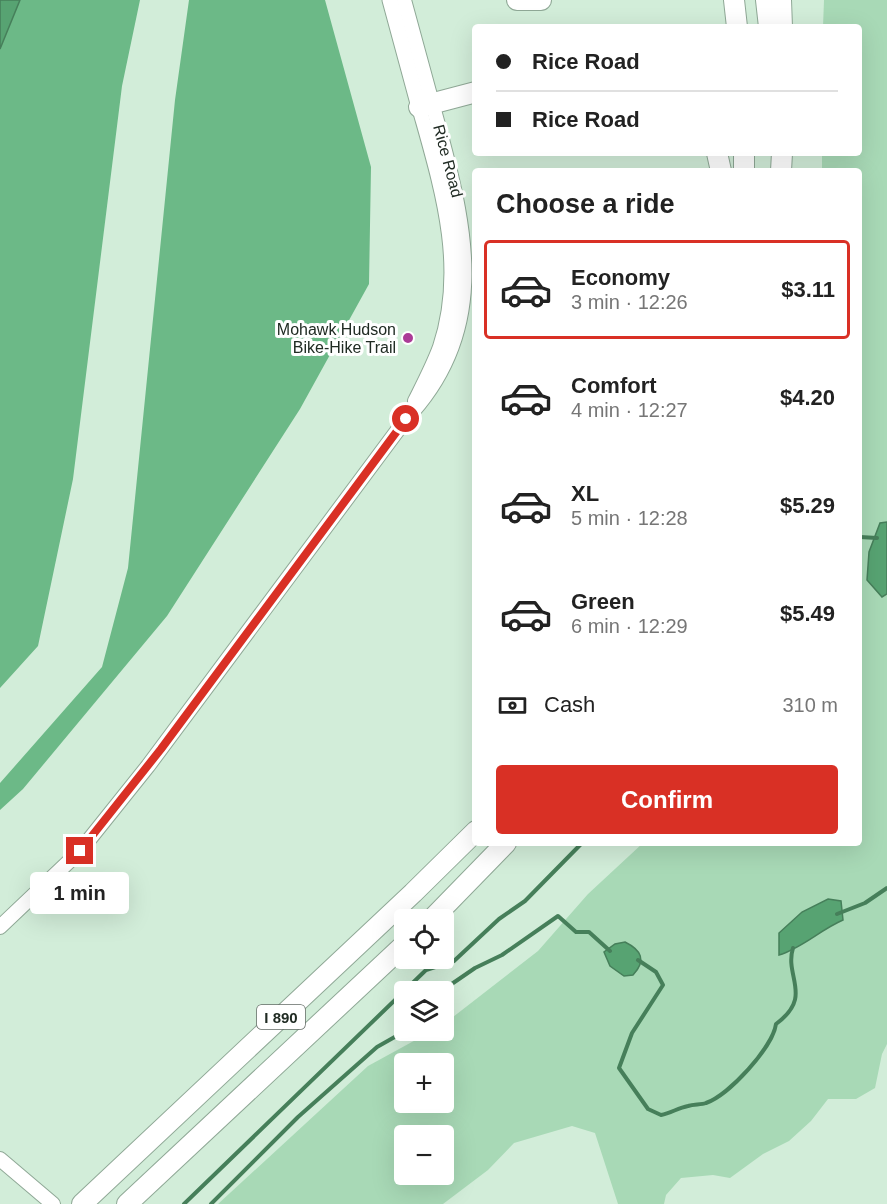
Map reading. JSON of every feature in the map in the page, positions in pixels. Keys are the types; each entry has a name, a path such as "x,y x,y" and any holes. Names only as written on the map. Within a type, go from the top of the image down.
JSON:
{"highway":[{"path":"517,0 541,0"},
{"path":"734,0 737,24"},
{"path":"766,0 769,24"},
{"path":"781,0 782,24"},
{"path":"426,106 472,93"},
{"name":"I 890","path":"84,1203 472,835"},
{"path":"442,909 503,846"},
{"name":"I 890","path":"128,1204 394,954"}],"main road":[{"name":"Rice Road","path":"390,0 426,106"}],"street":[{"name":"Rice Road","path":"0,927 80,851 148,766 406,419 440,346 451,286 448,219 404,0"},
{"path":"0,1159 53,1204"}],"shaded area":[{"path":"0,0 20,0 0,49"},
{"path":"20,0 140,0 122,86 73,479 38,646 0,688 0,49"},
{"path":"189,0 325,0 371,167 369,284 300,409 167,616 23,789 0,810 0,783 102,667 128,568 175,100"},
{"path":"824,0 887,0 887,522 880,524 869,552 882,597 887,594 887,1044 882,1054 875,1088 856,1099 828,1099 811,1121 789,1141 763,1154 730,1178 713,1175 681,1178 666,1195 664,1204 618,1204 595,1133 572,1126 514,1143 488,1170 443,1204 218,1204 368,1066 414,1041 454,1041 454,1016 538,951 588,894 640,846 862,846 862,168 822,168 822,156 862,156 862,24 823,24","holes":["828,899 842,920 808,938 793,950 779,955"]},
{"path":"887,522 887,594 882,597 867,580 869,552 880,523"},
{"path":"828,899 841,901 843,920 779,955 779,933 802,912"},
{"path":"625,942 635,948 641,960 633,975 624,976 610,966 604,952 615,944"}],"waterway":[{"path":"862,537 877,538"},
{"path":"184,1204 426,970 454,961 499,919 525,901 579,846"},
{"path":"837,914 865,903 887,888"},
{"path":"454,982 475,968 502,955 558,916 576,932 589,932 610,951"},
{"path":"638,960 656,972 663,985 632,1033 619,1068 648,1109 661,1115 684,1107 704,1104 715,1098 737,1081 759,1057 773,1034 776,1024 787,1014 796,995 791,958 793,948"},
{"path":"211,1204 298,1117 377,1047 394,1037"}],"place":[{"name":"Mohawk Hudson Bike-Hike Trail","path":"408,338"}],"route":[{"path":"80,851 161,749 406,419"}]}
